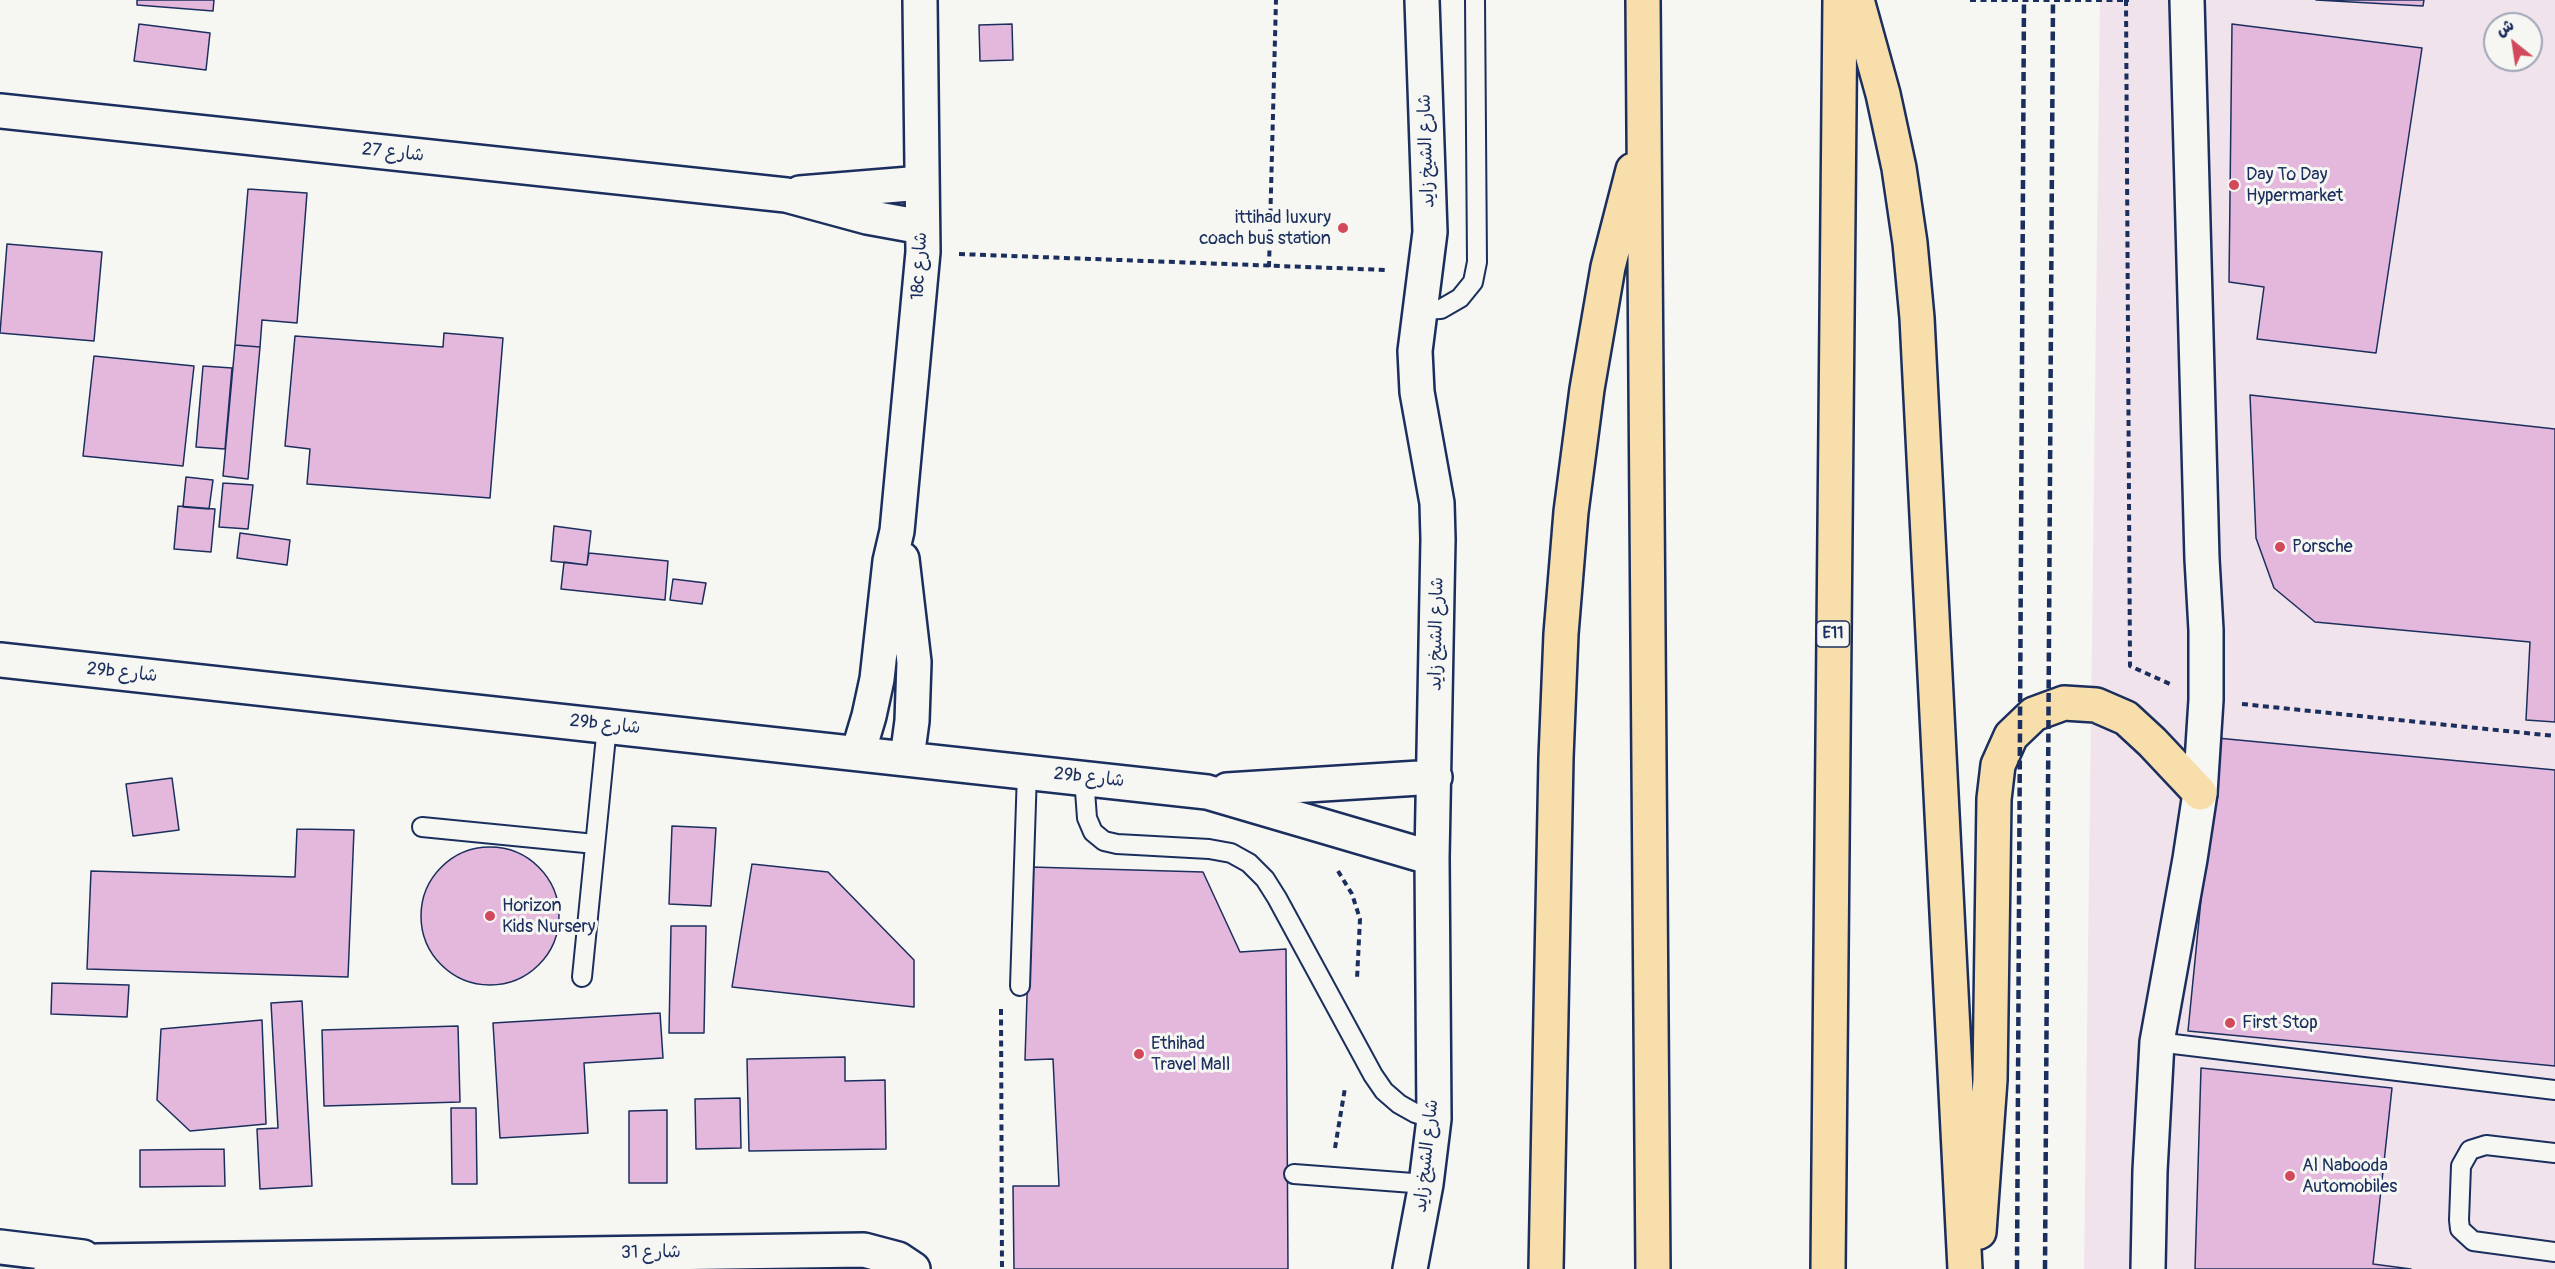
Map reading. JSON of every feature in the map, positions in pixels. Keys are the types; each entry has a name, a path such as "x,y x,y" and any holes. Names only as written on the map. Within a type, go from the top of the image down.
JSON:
{"highway":[{"path":"1643,0 1653,1269"},
{"name":"E11","path":"1828,1269 1840,0"},
{"path":"1857,0 1883,94 1899,168 1910,243 1917,318 1965,1269"},
{"path":"1546,1269 1556,758 1561,634 1571,512 1587,389 1608,267 1644,128"},
{"path":"1974,1269 1983,1197 1990,1080 1994,799 1998,765 2011,736 2034,714 2044,710 2064,703 2096,705 2126,718 2200,793"}],"street":[{"name":"18c شارع","path":"858,753 877,679 890,561 897,531 922,239 920,0"},
{"name":"شارع الشيخ زايد","path":"1410,1269 1426,1184 1434,1119 1432,858 1437,521 1432,468 1423,433 1417,392 1415,351 1430,232 1422,0"},
{"path":"2148,1269 2150,1171 2157,1042 2200,793 2205,711 2206,630 2202,559 2187,0"},
{"name":"شارع 27","path":"0,111 786,195 867,217 922,239"},
{"name":"شارع 27","path":"786,195 922,183"},
{"name":"18c شارع","path":"897,531 906,579 914,662 912,722 907,759"},
{"name":"29b شارع","path":"0,660 1211,792 1432,858"},
{"name":"29b شارع","path":"1211,792 1435,777"},
{"name":"شارع 31","path":"0,1247 67,1254 97,1261"},
{"name":"شارع 31","path":"51,1269 97,1261 466,1262 864,1250 898,1259 913,1269"}],"lane":[{"path":"1420,310 1441,309 1460,298 1473,282 1477,262 1475,0"},
{"path":"582,977 607,726"},
{"path":"1020,986 1027,772"},
{"path":"1084,777 1087,818 1093,832 1104,841 1117,844 1209,849 1231,853 1250,864 1265,879 1277,898 1373,1075 1384,1091 1399,1104 1415,1113 1434,1119"},
{"path":"422,827 595,844"},
{"path":"2157,1042 2555,1090"},
{"path":"2555,1153 2486,1145 2470,1150 2461,1166 2459,1220 2460,1229 2473,1241 2555,1252"},
{"path":"1294,1174 1426,1184"}],"path":[{"path":"1269,267 1276,0"},
{"path":"1970,0 2127,0 2127,214"},
{"path":"922,239 1269,267 1426,272"},
{"path":"1001,1009 1002,1269"}],"shaded area":[{"path":"2100,0 2555,0 2555,1269 2084,1269"}],"building":[{"path":"137,0 214,0 213,11 137,5"},
{"path":"2316,0 2424,0 2423,6"},
{"path":"139,24 210,33 206,70 134,61"},
{"path":"1012,24 1013,60 980,61 979,25"},
{"path":"2232,24 2422,48 2376,353 2257,339 2264,287 2229,282"},
{"path":"248,189 307,193 297,323 262,320 260,347 235,345"},
{"path":"7,244 102,252 94,341 0,333"},
{"path":"444,333 503,338 490,498 307,484 310,449 285,446 295,336 443,347"},
{"path":"235,345 260,347 248,479 223,476"},
{"path":"94,356 194,366 183,466 83,456"},
{"path":"203,366 232,368 225,449 196,447"},
{"path":"2250,395 2555,429 2555,722 2526,720 2530,642 2315,622 2274,588 2256,538"},
{"path":"186,477 213,480 209,509 183,507"},
{"path":"223,483 253,485 248,529 219,527"},
{"path":"178,506 215,509 211,552 174,549"},
{"path":"554,526 591,531 587,565 551,561"},
{"path":"240,533 290,540 287,565 237,558"},
{"path":"589,553 668,561 665,600 561,589 564,562 587,565"},
{"path":"673,579 706,583 702,604 670,600"},
{"path":"2217,738 2555,770 2555,1066 2188,1031"},
{"path":"172,778 179,830 133,836 126,784"},
{"path":"672,826 716,828 711,906 669,904"},
{"path":"297,829 354,830 348,977 87,969 91,871 295,877"},
{"name":"Horizon Kids Nursery","path":"490,847 516,852 539,867 554,890 559,916 554,942 539,965 516,980 490,985 464,980 441,965 426,942 421,916 426,890 441,867 464,852"},
{"path":"752,864 828,872 914,960 914,1007 732,987"},
{"path":"1031,867 1203,872 1240,952 1286,949 1288,1269 1014,1269 1013,1186 1059,1186 1053,1059 1025,1060"},
{"path":"671,926 706,926 704,1033 669,1033"},
{"path":"52,983 129,985 127,1017 51,1014"},
{"path":"302,1001 312,1186 260,1189 257,1129 278,1128 271,1003"},
{"path":"660,1013 663,1058 584,1063 588,1133 500,1138 493,1023"},
{"path":"262,1020 266,1124 190,1131 157,1100 161,1029"},
{"path":"458,1026 460,1102 324,1106 322,1030"},
{"path":"845,1057 845,1081 885,1080 886,1149 749,1151 747,1059"},
{"name":"Al Nabooda Automobiles","path":"2201,1068 2392,1088 2373,1264 2411,1269 2195,1269"},
{"path":"740,1098 741,1148 696,1149 695,1099"},
{"path":"451,1108 476,1108 477,1184 452,1184"},
{"path":"667,1110 667,1183 629,1183 629,1111"},
{"path":"224,1149 225,1186 140,1187 140,1150"}],"railway":[{"path":"2017,1269 2024,0"},
{"path":"2045,1269 2053,0"}],"place":[{"name":"Day To Day Hypermarket","path":"2234,185"},
{"name":"ittihad luxury coach bus station","path":"1343,228"},
{"name":"Porsche","path":"2280,547"},
{"name":"Horizon Kids Nursery","path":"490,916"},
{"name":"First Stop","path":"2230,1023"},
{"name":"Ethihad Travel Mall","path":"1139,1054"},
{"name":"Al Nabooda Automobiles","path":"2290,1176"}]}
